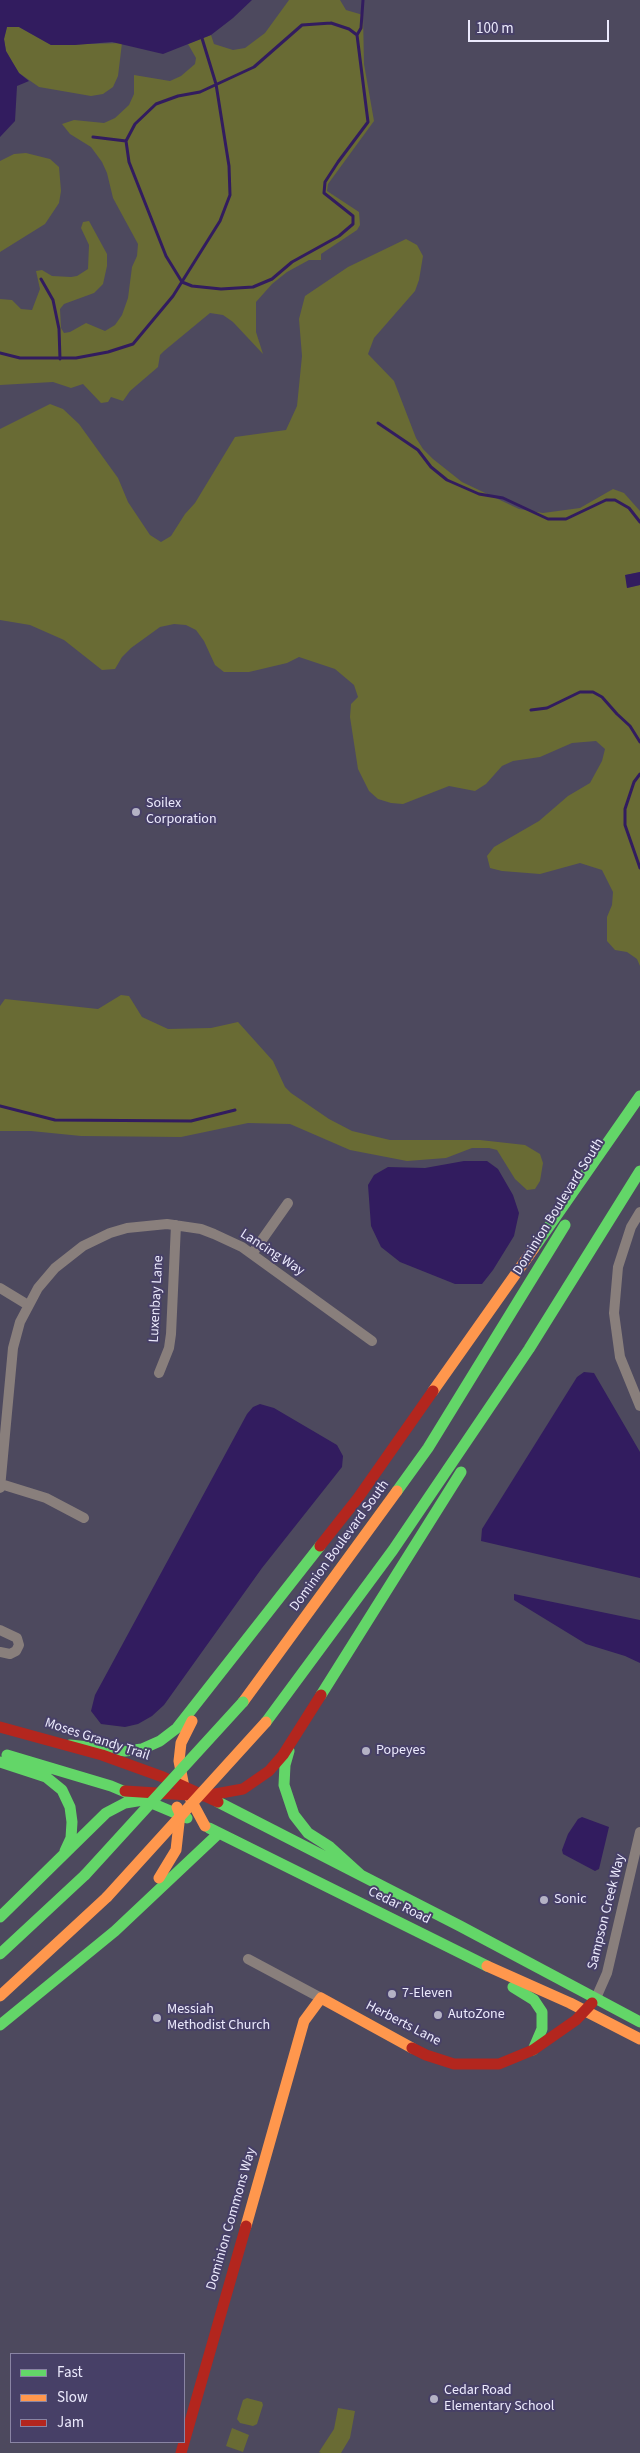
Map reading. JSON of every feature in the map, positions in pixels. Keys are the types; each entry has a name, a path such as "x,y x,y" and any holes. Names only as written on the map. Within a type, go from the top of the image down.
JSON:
{"main road":[{"path":"70,1745 125,1751 152,1746 177,1728 358,1498 609,1145 640,1096"},
{"name":"Dominion Boulevard South","path":"0,1954 85,1875 243,1702 321,1599 428,1448 609,1145 640,1105"},
{"path":"0,1996 107,1897 266,1722 374,1578 529,1349 640,1171"},
{"path":"0,1917 106,1813 125,1803 145,1799 173,1798 189,1795 204,1796 243,1788 260,1779 278,1762 464,1468 529,1349"},
{"path":"205,1826 189,1795 179,1760 181,1743 187,1728 222,1673"},
{"name":"Moses Grandy Trail","path":"0,1727 70,1745 165,1778 189,1795"},
{"path":"295,1736 287,1754 284,1774 285,1790 294,1815 308,1833 330,1847 362,1876"},
{"path":"0,1753 125,1791 145,1799"},
{"path":"0,1762 46,1777 62,1790 70,1807 72,1822 71,1838 60,1858"},
{"path":"56,1978 165,1872 176,1850 180,1814 165,1778"},
{"path":"125,1791 173,1798"},
{"path":"189,1795 224,1806"},
{"name":"Cedar Road","path":"204,1796 362,1876 640,2022"},
{"name":"Cedar Road","path":"145,1799 205,1826 474,1960 585,2011 640,2039"},
{"path":"0,2024 115,1931 219,1833"},
{"path":"474,1960 538,2005 542,2012 543,2023 534,2050"},
{"name":"Herberts Lane","path":"321,1998 426,2055 454,2064 485,2066 499,2064 534,2050 573,2023 596,1998"},
{"name":"Dominion Commons Way","path":"185,2439 304,2021 321,1998"}],"street":[{"path":"252,1254 288,1203"},
{"path":"640,1212 629,1234 618,1267 614,1312 620,1356 640,1406"},
{"name":"Lancing Way","path":"0,1486 13,1348 28,1304 38,1288 55,1268 83,1246 127,1228 146,1225 176,1225 214,1234 252,1254 372,1341"},
{"name":"Luxenbay Lane","path":"159,1373 169,1348 171,1334 176,1225"},
{"path":"0,1288 28,1304"},
{"path":"0,1486 46,1498 84,1518"},
{"path":"0,1630 17,1638 19,1645 16,1651 10,1654 0,1652"},
{"name":"Sampson Creek Way","path":"596,1998 607,1972 640,1832"},
{"name":"Herberts Lane","path":"248,1959 321,1998"}],"green space":[{"path":"289,0 340,0 346,10 363,15 364,64 374,121 328,184 327,191 359,212 360,225 357,230 321,254 321,260 309,260 287,272 272,284 256,302 256,332 263,354 233,322 223,315 210,313 160,355 158,367 130,391 123,401 111,397 108,402 101,403 83,384 71,388 53,382 0,385 0,299 12,300 21,309 32,310 40,289 36,271 42,270 52,276 71,277 77,276 88,269 89,245 81,228 83,222 89,221 107,254 107,266 103,284 94,293 64,304 60,309 61,328 64,333 70,332 86,323 105,331 115,325 122,315 128,298 132,267 137,256 138,244 113,198 107,173 102,162 91,147 70,134 62,124 74,120 104,123 115,118 129,105 134,94 134,75 170,81 181,76 195,64 196,58 188,44 211,35 214,44 233,50 245,48 265,33"},
{"path":"7,27 19,27 51,45 122,43 118,76 113,87 103,94 91,96 39,87 19,73 6,51 4,39"},
{"path":"26,153 50,159 59,167 61,191 59,203 45,224 0,252 0,161 14,154"},
{"path":"406,239 417,245 423,256 419,280 415,291 374,338 368,354 394,381 416,438 423,449 462,482 519,509 543,513 580,508 613,489 624,493 640,511 640,572 626,575 627,588 640,585 640,966 637,959 627,952 615,950 607,941 607,917 612,905 613,892 602,870 580,863 540,874 502,871 490,868 487,856 494,847 539,821 568,796 590,783 602,761 605,749 596,741 572,743 540,757 513,761 502,766 486,784 475,791 449,786 403,804 391,803 378,799 369,791 358,769 350,717 351,704 358,697 354,685 335,669 299,657 287,663 249,672 224,672 215,665 204,641 196,630 186,625 174,624 160,627 131,648 122,657 115,669 102,670 64,640 30,625 0,620 0,429 50,404 63,409 79,424 118,478 128,502 150,535 161,542 171,536 185,514 195,503 235,437 286,430 297,406 302,356 299,319 305,296 348,267"},
{"path":"121,995 129,996 142,1017 168,1029 211,1028 238,1022 273,1061 285,1087 291,1093 329,1119 352,1131 390,1140 480,1140 525,1145 540,1154 543,1163 540,1181 535,1189 527,1190 515,1179 497,1150 489,1148 472,1148 446,1158 407,1161 350,1150 290,1124 248,1123 181,1137 81,1136 31,1131 0,1131 0,1006 5,999 98,1009"},
{"path":"247,2398 262,2402 263,2405 257,2424 253,2426 240,2423 237,2419 243,2400"},
{"path":"338,2408 355,2411 350,2438 341,2453 321,2453 319,2452 334,2429"},
{"path":"232,2428 249,2435 243,2452 226,2446"}],"shaded area":[{"path":"0,0 252,0 211,35 163,54 112,42 51,45 19,27 7,27 4,39 6,51 19,73 29,81 17,86 15,121 0,137"},
{"path":"640,572 640,585 627,588 625,575"},
{"path":"464,1161 487,1161 498,1169 513,1195 519,1213 514,1236 482,1284 455,1284 400,1262 381,1247 371,1226 368,1185 374,1175 388,1167 425,1168"},
{"path":"584,1372 594,1373 640,1452 640,1578 481,1541 482,1529 577,1377"},
{"path":"260,1404 274,1408 337,1445 343,1456 342,1467 262,1568 164,1705 152,1716 138,1724 125,1727 101,1724 91,1711 95,1695 247,1414 253,1407"},
{"path":"514,1594 640,1620 640,1663 625,1656 586,1644 514,1600"},
{"path":"582,1817 609,1827 599,1869 595,1871 563,1854 562,1850 568,1834 578,1819"}],"waterway":[{"path":"357,35 361,28 363,0"},
{"path":"331,23 349,29 357,35 368,122 325,182 324,193 353,216 353,224 339,236 292,262 272,279 253,287 221,289 192,286 182,282 166,256 129,162 126,141 135,124 156,104 178,96 200,92 254,67 302,25 331,23"},
{"path":"0,353 20,358 76,358 108,352 133,344 173,296 220,221 230,195 229,166 216,84 201,35"},
{"path":"93,137 126,141"},
{"path":"41,279 53,300 59,329 60,359"},
{"path":"378,423 418,450 431,467 447,480 479,494 503,498 548,519 566,519 606,500 615,500 629,508 640,522"},
{"path":"531,710 547,708 580,692 593,692 602,697 630,726 640,742"},
{"path":"640,774 634,782 625,809 625,825 640,868"},
{"path":"0,1106 55,1120 191,1121 235,1110"}],"traffic: fast":[{"path":"534,1248 640,1096"},
{"path":"266,1722 393,1550 529,1349 640,1171"},
{"path":"397,1491 428,1448 565,1225"},
{"path":"321,1695 461,1472"},
{"path":"70,1745 125,1751 142,1749 160,1741 177,1728 320,1546"},
{"path":"85,1875 243,1702"},
{"path":"289,1751 285,1765 284,1785 294,1815 308,1833 330,1847 362,1876"},
{"path":"7,1755 111,1786 187,1818"},
{"path":"0,1762 46,1777 62,1790 70,1807 72,1822 71,1838 65,1851"},
{"path":"0,1917 106,1813 125,1803 149,1799"},
{"path":"218,1802 460,1926 640,2022"},
{"path":"209,1828 487,1966"},
{"path":"0,2025 115,1931 219,1833"},
{"path":"0,1954 85,1875"},
{"path":"513,1987 534,2000 542,2012 542,2029 533,2050"}],"traffic: slow":[{"path":"433,1391 534,1248"},
{"path":"243,1702 397,1491"},
{"path":"192,1721 181,1743 179,1761 184,1787 205,1826"},
{"path":"107,1897 266,1722"},
{"path":"159,1878 176,1850 180,1814 177,1807"},
{"path":"0,1996 107,1897"},
{"path":"487,1966 570,2003 640,2039"},
{"path":"246,2226 304,2021 321,1998 412,2048"}],"traffic: jam":[{"path":"320,1546 358,1498 433,1391"},
{"path":"125,1791 204,1796 243,1789 269,1771 283,1755 321,1695"},
{"path":"0,1727 102,1755 163,1777 218,1802"},
{"path":"412,2048 426,2055 454,2064 499,2064 533,2050 576,2020 592,2003"},
{"path":"185,2439 246,2226"},
{"path":"181,2453 184,2443"}],"place":[{"name":"Soilex Corporation","path":"136,812"},
{"name":"Popeyes","path":"366,1751"},
{"name":"Sonic","path":"544,1900"},
{"name":"7-Eleven","path":"392,1994"},
{"name":"AutoZone","path":"438,2015"},
{"name":"Messiah Methodist Church","path":"157,2018"},
{"name":"Cedar Road Elementary School","path":"434,2399"}]}
